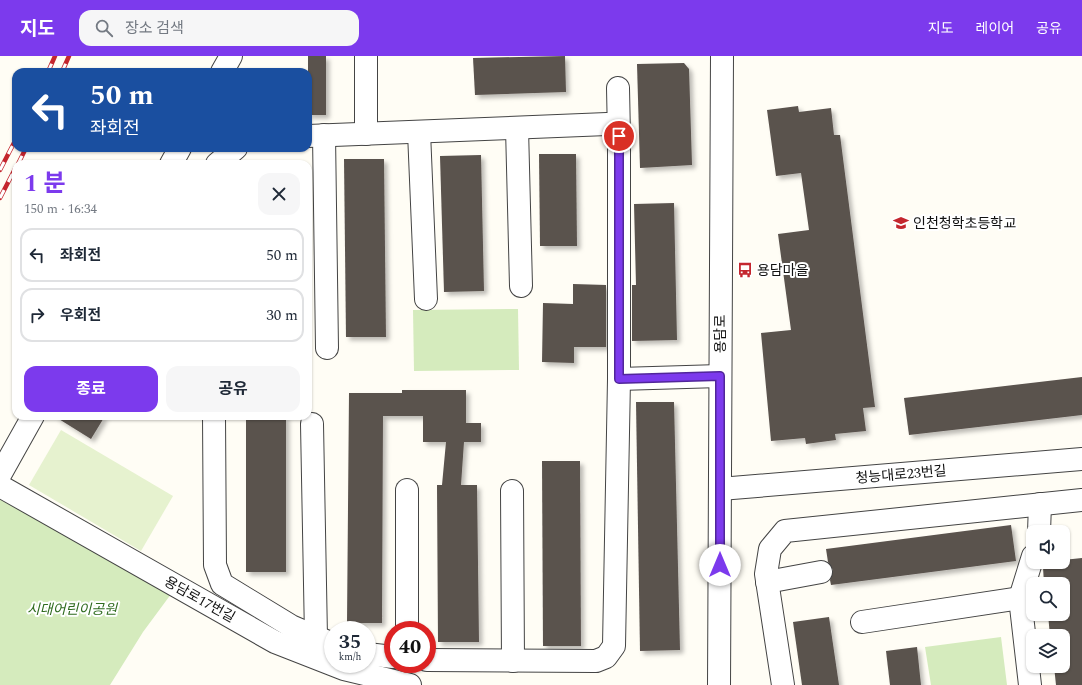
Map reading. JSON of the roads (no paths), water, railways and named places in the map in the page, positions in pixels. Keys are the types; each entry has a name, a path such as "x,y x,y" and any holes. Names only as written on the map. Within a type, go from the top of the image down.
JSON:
{"street":[{"path":"224,68 231,56"},
{"path":"366,56 366,134"},
{"name":"용담로","path":"719,685 722,56"},
{"path":"436,660 596,661 606,657 614,646 619,379 618,88"},
{"path":"327,348 316,136 607,124 619,136"},
{"path":"517,128 521,286"},
{"path":"419,132 426,299"},
{"path":"222,160 231,152"},
{"path":"619,379 720,376"},
{"path":"0,475 31,420"},
{"path":"214,420 215,565 222,584 291,626 324,640 312,424"},
{"name":"청능대로23번길","path":"720,489 1082,458"},
{"name":"용담로17번길","path":"0,486 276,642 344,669 410,685"},
{"path":"407,490 407,621"},
{"path":"512,491 513,661"},
{"path":"783,685 766,574 770,549 785,531 1082,500"},
{"path":"1039,525 1040,504"},
{"path":"1029,569 1020,598 1030,685"},
{"path":"767,582 821,572"},
{"path":"862,622 1020,598"}],"railway":[{"path":"50,68 55,56"},
{"path":"64,68 69,56"},
{"path":"0,170 12,147"},
{"path":"20,160 24,152"},
{"path":"0,198 12,175"}],"place":[{"name":"인천청학초등학교","path":"901,223"},
{"name":"용담마을","path":"745,270"}],"park label":[{"name":"시대어린이공원","path":"72,609"}]}
